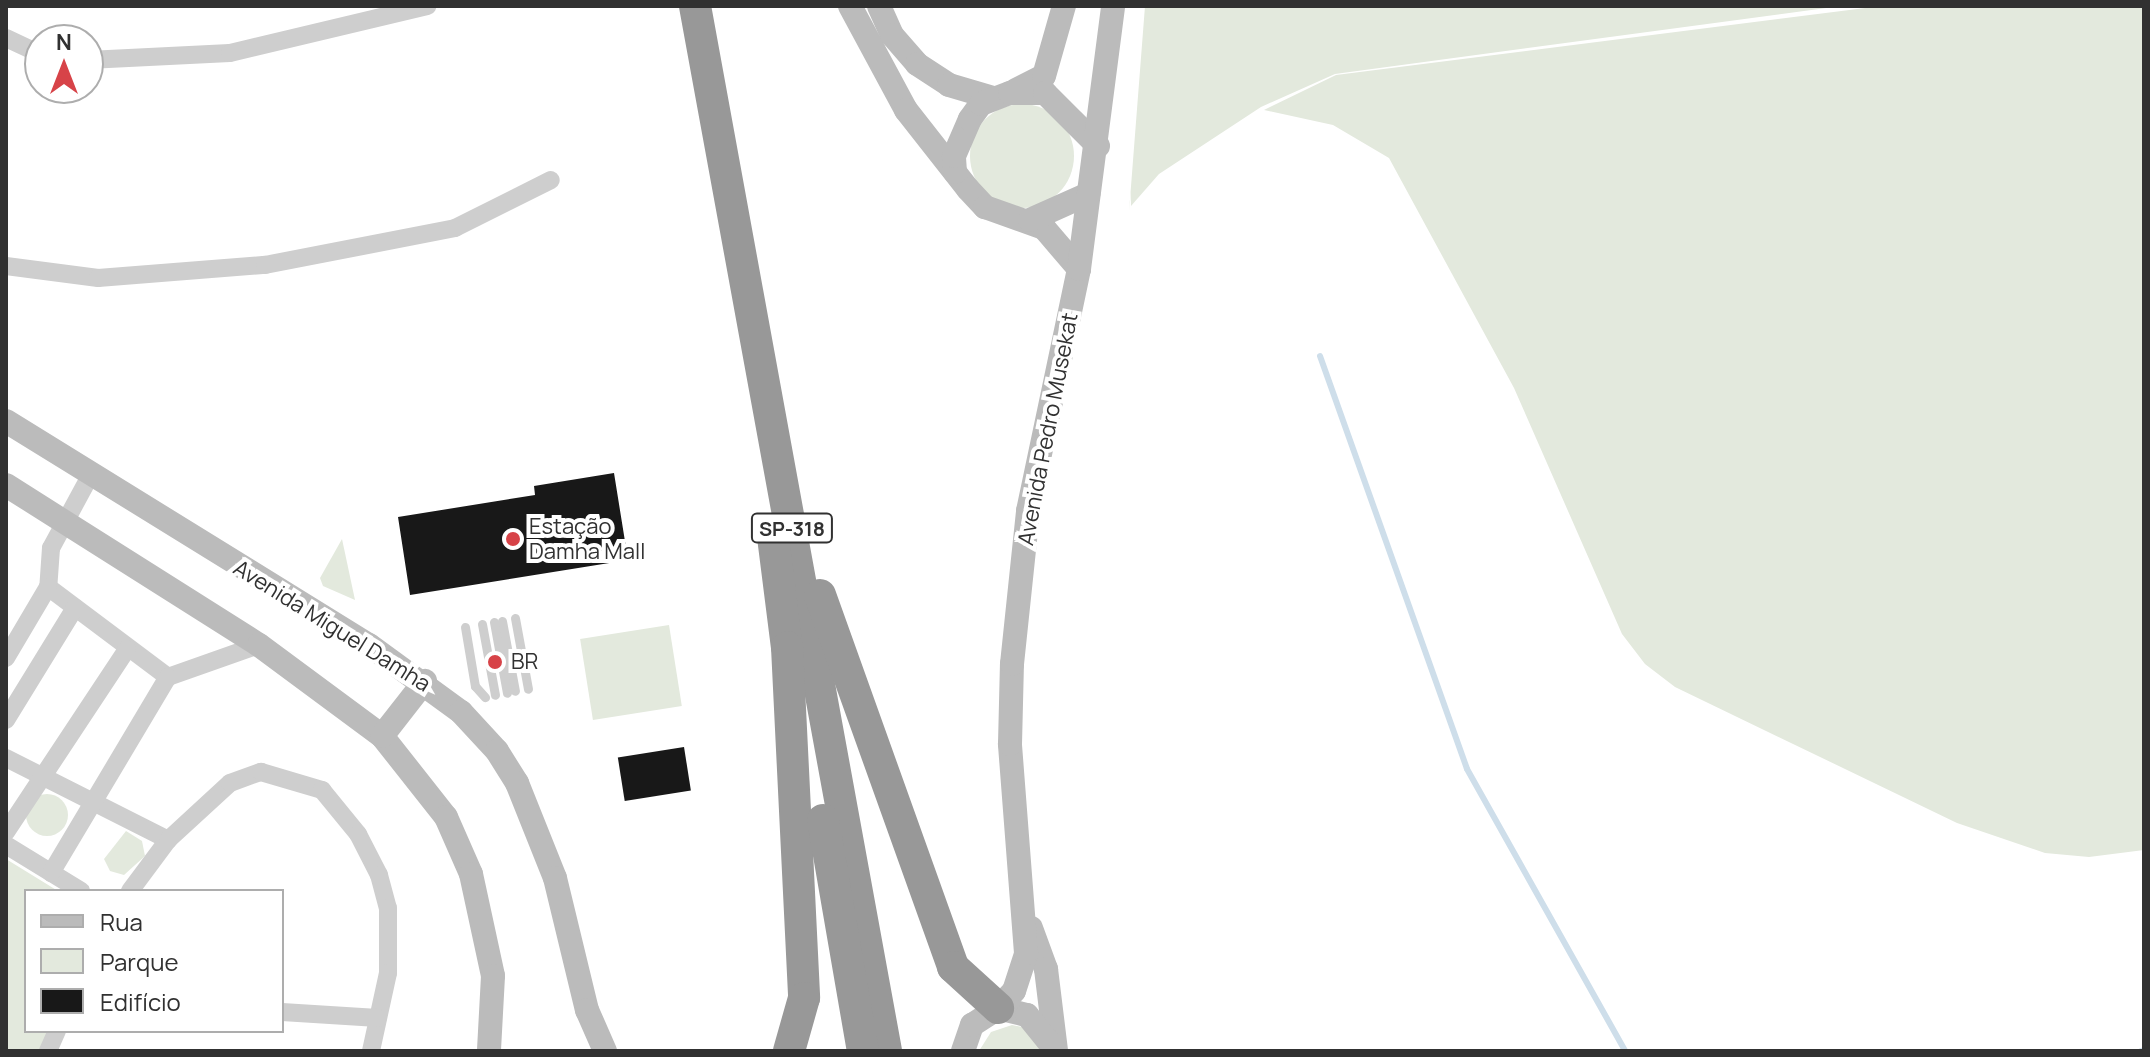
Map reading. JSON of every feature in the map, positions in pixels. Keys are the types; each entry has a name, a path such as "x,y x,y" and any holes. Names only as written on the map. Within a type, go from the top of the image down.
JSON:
{"highway":[{"name":"SP-318","path":"676,6 779,505 886,1051"},
{"name":"SP-318","path":"695,6 779,505 863,1051"},
{"path":"779,505 953,967 998,1008"},
{"path":"779,505 804,998 789,1051"}],"street":[{"path":"104,59 230,53 427,6"},
{"path":"850,6 906,110 985,207 1030,220 1067,251 1079,269"},
{"path":"879,6 892,35 917,64 949,85 1002,95 1045,93 1098,146"},
{"name":"Avenida Pedro Musekat","path":"963,1051 972,1025 998,1008 1025,966 1026,914 1014,824 1012,664 1028,511 1079,269 1088,194 1098,146 1113,6"},
{"path":"955,172 961,134 981,104 1044,76 1062,17"},
{"path":"6,266 98,278 265,265 455,228 551,180"},
{"path":"1030,220 1088,194"},
{"name":"Avenida Miguel Damha","path":"6,421 90,476 425,681 497,751 517,783 555,878 587,1010 605,1051"},
{"path":"6,658 48,587 51,548 63,519 90,476"},
{"path":"6,485 259,645 382,736 446,817 471,874 493,976 489,1051"},
{"path":"48,587 168,677"},
{"path":"6,720 75,608"},
{"path":"51,873 168,677 259,645"},
{"path":"6,832 127,649"},
{"path":"382,736 425,681"},
{"path":"6,758 90,804 168,840"},
{"path":"131,889 168,840 230,783 261,772 309,782 334,799 379,875 388,908 391,942 371,1051"},
{"path":"6,845 78,889"},
{"name":"Avenida Pedro Musekat","path":"1026,914 1046,969 1056,1051"},
{"path":"998,1008 1027,1015 1056,1051"},
{"path":"284,1012 378,1018"}],"lane":[{"path":"515,618 528,689"},
{"path":"498,621 511,692"},
{"path":"465,627 475,686 490,696 482,624"}],"green space":[{"path":"1145,6 1841,6 1335,74 1261,107 1159,174 1131,206 1131,192 1129,212"},
{"path":"1881,6 2144,6 2144,850 2089,857 2045,853 1957,823 1675,687 1645,664 1622,634 1514,388 1389,158 1333,125 1264,110 1336,75"},
{"path":"1022,104 1042,108 1065,127 1074,156 1070,176 1051,199 1022,208 1002,204 979,185 970,156 974,136 993,113"},
{"path":"342,539 355,600 323,586 320,578"},
{"path":"669,625 682,706 593,720 580,639"},
{"path":"47,794 62,800 68,815 62,830 47,836 32,830 26,815 32,800"},
{"path":"126,831 142,841 145,856 124,875 110,871 104,859"},
{"path":"6,859 55,889 24,889 24,1033 48,1033 40,1051 6,1051"},
{"path":"1012,1025 1022,1027 1042,1051 979,1051 991,1032"}],"building":[{"name":"Estação Damha Mall","path":"614,473 628,560 410,595 398,517 535,495 534,486"},
{"path":"684,747 691,790 625,801 618,757"}],"waterway":[{"path":"1320,356 1467,769 1625,1051"}],"place":[{"name":"Estação Damha Mall","path":"513,539"},
{"name":"BR","path":"495,662"}]}
